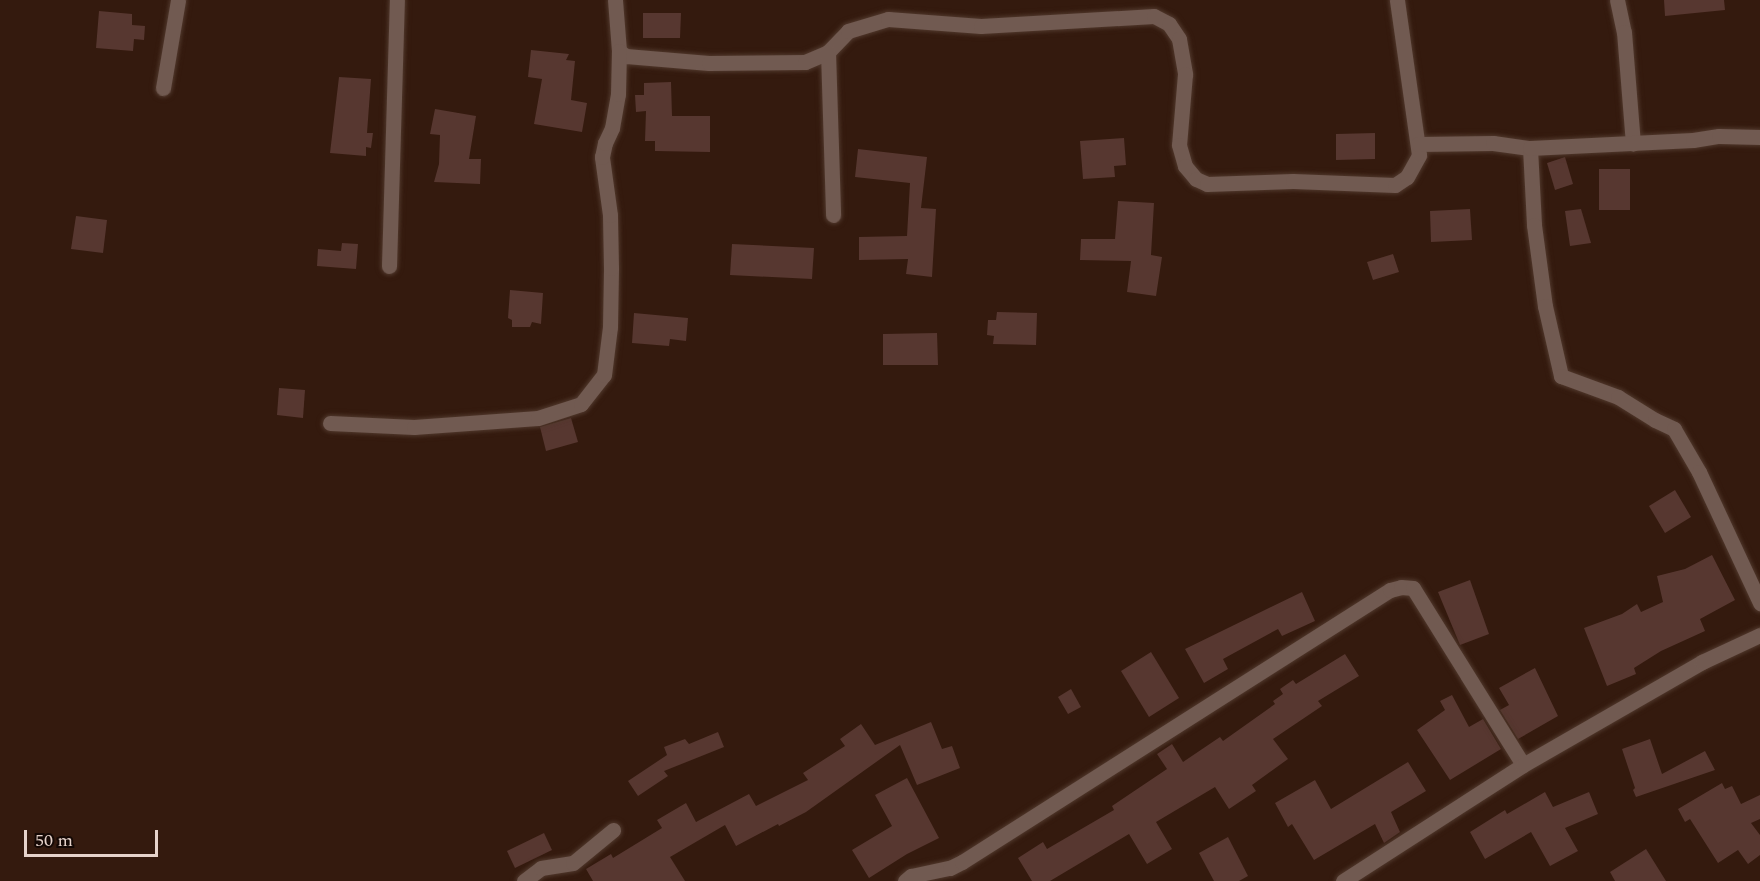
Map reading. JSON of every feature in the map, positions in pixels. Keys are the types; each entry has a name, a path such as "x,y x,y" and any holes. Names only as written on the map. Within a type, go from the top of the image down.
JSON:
{"street":[{"path":"163,88 178,0"},
{"path":"389,266 397,0"},
{"path":"330,423 414,427 538,418 581,404 604,375 610,327 611,268 610,215 602,157 612,128 618,94 619,51 615,0"},
{"path":"619,51 627,56 709,63 805,62 828,52 848,31 888,19 981,26 1154,16 1170,24 1179,39 1185,74 1179,145 1185,166 1196,179 1207,184 1293,181 1395,185 1407,177 1419,155 1396,0"},
{"path":"1617,0 1624,32 1633,144"},
{"path":"828,52 833,215"},
{"path":"1418,144 1493,143 1530,148 1633,144 1719,136 1760,137"},
{"path":"1530,148 1534,225 1545,306 1561,376 1618,397 1654,420 1674,429 1699,472 1760,603"},
{"path":"905,881 912,876 950,868 962,862 1390,590 1401,587 1413,588 1523,765"},
{"path":"1343,881 1523,765 1702,662 1760,635"},
{"path":"524,881 541,868 573,863 614,830"}],"building":[{"path":"1664,0 1724,0 1725,10 1665,16"},
{"path":"99,11 132,14 132,25 145,26 144,40 134,39 133,51 96,48"},
{"path":"643,13 681,13 680,38 643,38"},
{"path":"531,50 569,54 566,60 575,61 571,100 587,103 582,132 534,124 542,79 528,77"},
{"path":"339,77 371,79 367,133 373,133 371,148 366,147 366,156 330,153"},
{"path":"671,82 672,116 710,116 710,152 655,151 655,141 645,141 646,111 636,112 635,95 644,95 644,83"},
{"path":"435,109 476,116 469,159 481,159 480,184 434,182 439,164 440,135 430,134"},
{"path":"1375,133 1375,159 1336,160 1336,134"},
{"path":"1124,138 1126,165 1114,166 1115,177 1083,179 1080,141"},
{"path":"858,149 927,157 921,208 936,209 932,277 906,274 908,259 859,260 859,237 907,236 910,183 855,177"},
{"path":"1565,157 1573,184 1555,190 1547,163"},
{"path":"1599,169 1630,169 1630,210 1599,210"},
{"path":"1118,201 1154,203 1151,255 1162,257 1156,296 1127,292 1131,261 1080,260 1081,239 1115,239"},
{"path":"1470,209 1472,240 1431,242 1430,211"},
{"path":"1581,209 1591,243 1570,246 1565,211"},
{"path":"76,216 107,220 103,253 71,249"},
{"path":"342,243 358,244 356,269 317,266 318,249 341,251"},
{"path":"732,244 814,248 812,279 730,275"},
{"path":"1393,254 1399,272 1373,280 1367,262"},
{"path":"510,290 543,293 541,324 532,322 530,327 512,327 512,320 508,318"},
{"path":"997,312 1037,313 1036,345 993,344 994,336 987,335 988,320 996,320"},
{"path":"634,313 688,318 686,341 670,339 669,346 632,343"},
{"path":"937,333 938,365 883,365 883,334"},
{"path":"279,388 305,390 303,418 277,415"},
{"path":"571,418 578,442 546,451 540,427"},
{"path":"1675,490 1691,517 1665,533 1649,506"},
{"path":"1712,555 1735,600 1700,619 1705,631 1661,651 1634,668 1636,674 1607,686 1584,628 1622,614 1637,604 1641,612 1663,602 1657,576 1685,569"},
{"path":"1470,580 1489,634 1460,645 1438,592"},
{"path":"1302,592 1315,621 1282,636 1278,629 1223,659 1228,669 1204,683 1185,649"},
{"path":"1151,652 1179,698 1149,717 1121,671"},
{"path":"1345,654 1359,676 1318,701 1322,706 1273,739 1288,759 1252,785 1256,791 1229,809 1215,787 1156,822 1172,849 1147,864 1129,834 1050,881 1032,881 1018,858 1043,842 1047,849 1114,810 1112,806 1167,769 1157,754 1172,744 1183,762 1220,737 1223,741 1275,704 1273,701 1283,694 1280,689 1293,680 1296,684"},
{"path":"1535,668 1558,716 1518,739 1500,710 1509,705 1499,688"},
{"path":"1071,689 1081,707 1068,714 1058,697"},
{"path":"1452,695 1469,727 1483,719 1501,749 1450,780 1417,730 1445,710 1440,701"},
{"path":"931,722 942,749 952,746 960,768 917,785 900,745 806,812 779,826 778,824 736,846 725,825 670,857 685,881 593,881 586,869 611,854 613,858 662,828 657,820 686,803 696,822 749,794 756,806 808,780 803,773 845,746 840,739 861,724 875,745"},
{"path":"718,732 724,747 664,771 668,776 638,796 628,781 667,755 664,747 685,739 689,744"},
{"path":"1650,739 1662,774 1705,751 1715,770 1636,797 1622,749"},
{"path":"1408,762 1426,791 1391,812 1400,832 1384,843 1375,824 1314,860 1292,824 1288,827 1275,803 1315,780 1331,809"},
{"path":"907,778 939,838 907,854 869,878 852,850 892,826 875,795"},
{"path":"1722,783 1725,789 1732,786 1741,804 1760,795 1760,819 1751,823 1760,835 1760,855 1748,864 1738,850 1718,863 1690,819 1685,822 1678,809"},
{"path":"1545,792 1553,807 1589,792 1598,814 1565,828 1578,851 1550,866 1531,832 1485,859 1470,832 1505,810 1507,814"},
{"path":"544,833 552,850 515,868 507,851"},
{"path":"1228,837 1248,876 1239,881 1214,881 1199,853"},
{"path":"1646,849 1666,881 1615,881 1610,872"}]}
